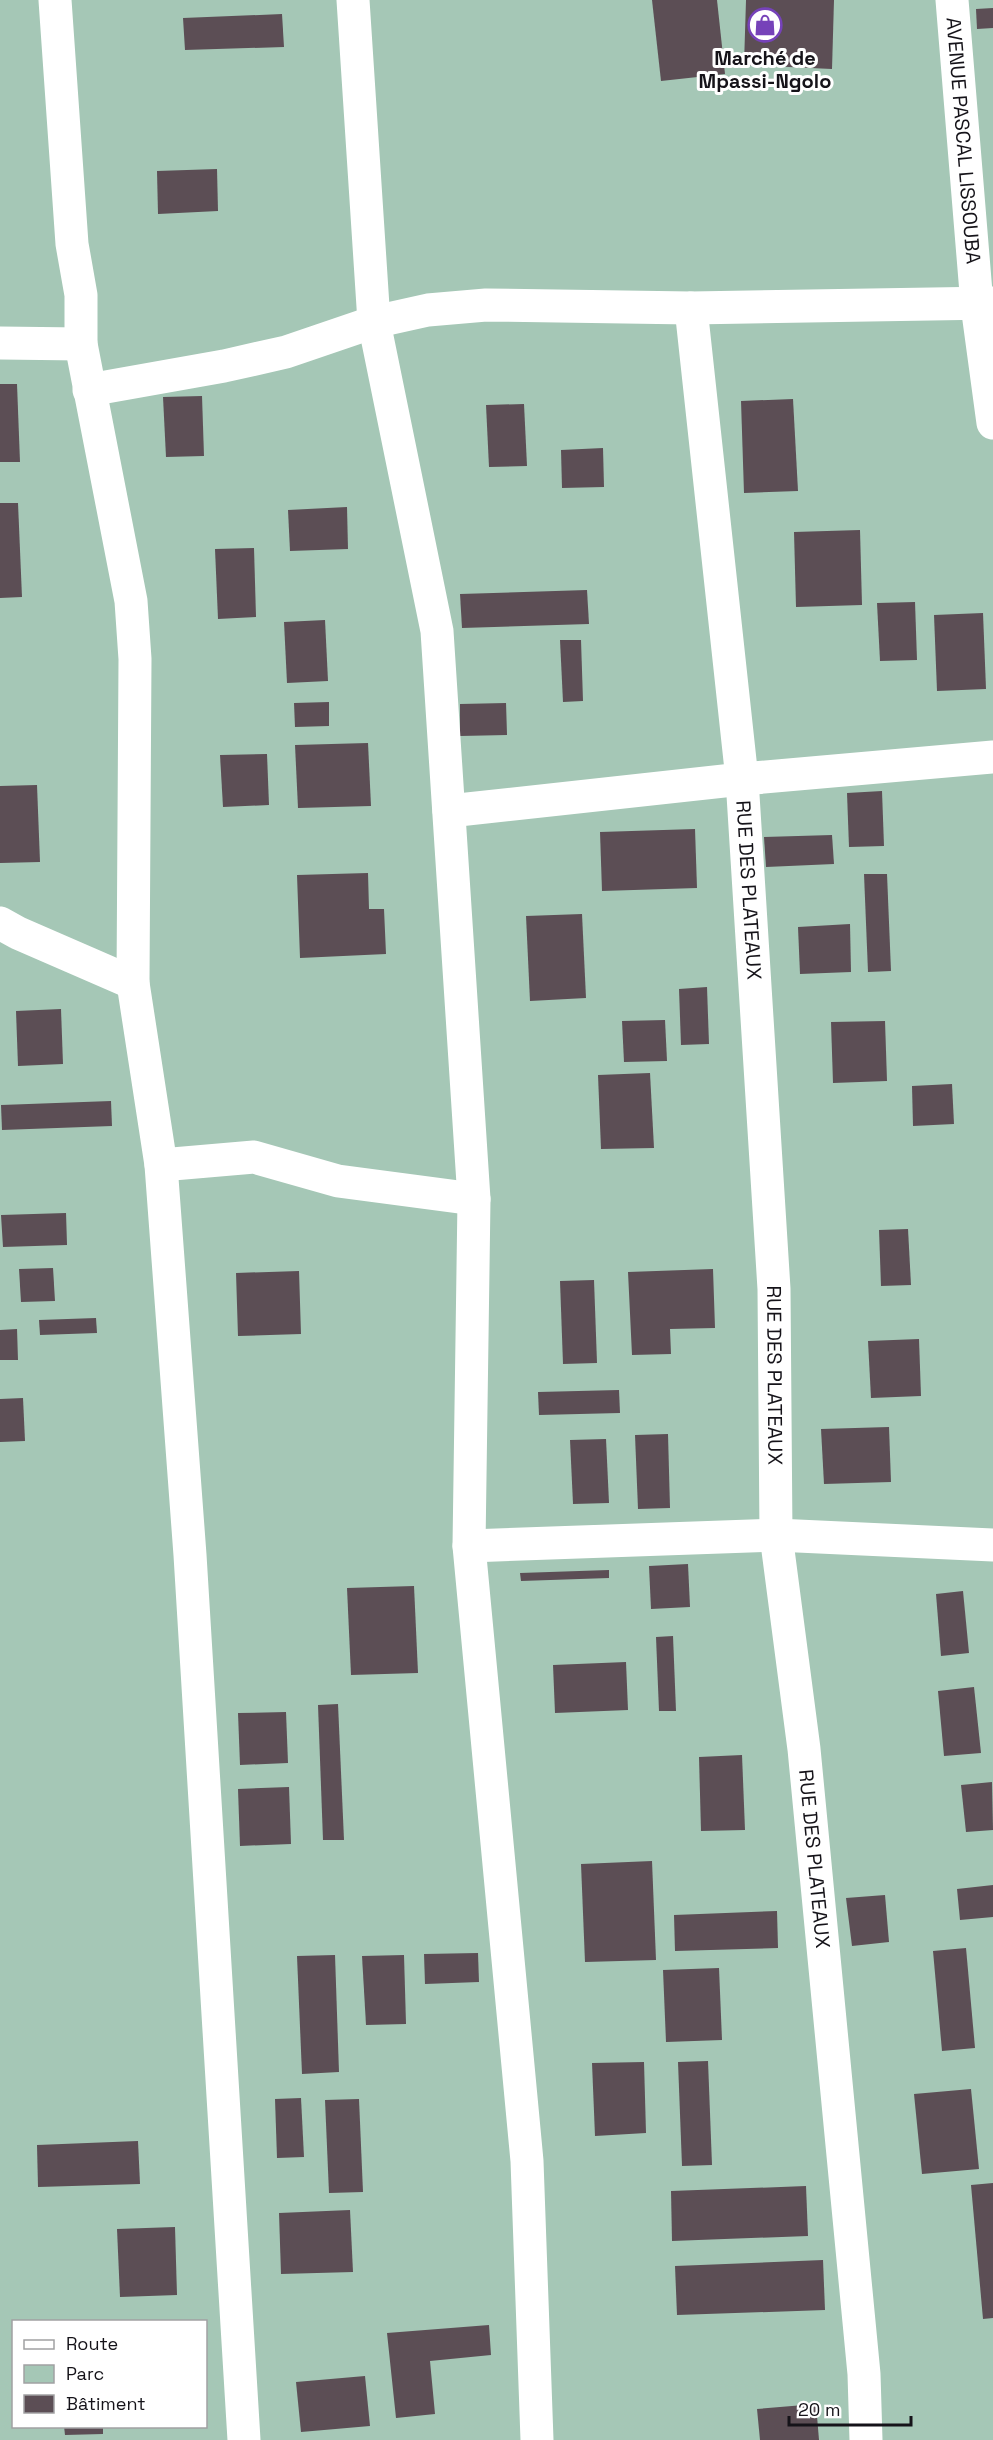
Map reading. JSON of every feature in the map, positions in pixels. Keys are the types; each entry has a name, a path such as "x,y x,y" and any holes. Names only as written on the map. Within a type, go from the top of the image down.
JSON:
{"street":[{"path":"55,0 72,244 81,295 81,344 130,601 135,658 133,983 161,1165 190,1555 244,2440"},
{"path":"353,0 374,322 437,631 474,1199 469,1546 527,2161 537,2440"},
{"name":"AVENUE PASCAL LISSOUBA","path":"952,0 985,304 993,423"},
{"path":"89,390 224,366 286,352 374,322 428,310 486,305 690,309 985,304"},
{"name":"RUE DES PLATEAUX","path":"690,309 742,779 774,1289 776,1535 806,1773 864,2374 866,2440"},
{"path":"0,343 81,344"},
{"path":"449,811 742,779 993,757"},
{"path":"0,922 18,933 133,983"},
{"path":"161,1165 254,1157 338,1181 474,1199"},
{"path":"469,1546 776,1535 993,1545"}],"green space":[{"path":"0,0 993,0 993,2440 0,2440"}],"building":[{"path":"652,0 717,0 725,74 661,81"},
{"path":"746,0 834,0 832,69 744,65"},
{"path":"993,8 993,28 977,29 976,9"},
{"path":"282,14 284,47 185,50 183,18"},
{"path":"217,169 218,211 158,214 157,171"},
{"path":"0,384 17,384 20,462 0,462"},
{"path":"202,396 204,456 166,457 163,397"},
{"path":"793,399 798,491 744,493 741,401"},
{"path":"524,404 527,466 489,467 486,405"},
{"path":"603,448 604,487 562,488 561,450"},
{"path":"0,503 18,503 22,597 0,598"},
{"path":"347,507 348,549 290,551 288,510"},
{"path":"860,530 862,605 796,607 794,532"},
{"path":"254,548 256,617 218,619 215,549"},
{"path":"587,590 589,624 462,628 460,594"},
{"path":"915,602 917,660 880,661 877,603"},
{"path":"983,613 986,689 937,691 934,615"},
{"path":"325,620 328,681 287,683 284,622"},
{"path":"560,640 581,640 583,701 563,702"},
{"path":"329,702 329,726 295,727 294,703"},
{"path":"506,703 507,735 460,736 460,704"},
{"path":"368,743 371,806 298,808 295,745"},
{"path":"267,754 269,805 223,807 220,755"},
{"path":"37,785 40,862 0,863 0,786"},
{"path":"882,791 884,846 849,847 847,793"},
{"path":"695,829 697,888 602,891 600,832"},
{"path":"832,835 834,864 766,867 764,837"},
{"path":"368,873 369,909 384,909 386,954 300,958 297,875"},
{"path":"864,874 887,874 891,971 868,972"},
{"path":"582,914 586,998 530,1001 526,916"},
{"path":"850,924 851,972 800,974 798,927"},
{"path":"707,987 709,1044 681,1045 679,989"},
{"path":"61,1009 63,1064 18,1066 16,1011"},
{"path":"665,1020 667,1061 624,1062 622,1021"},
{"path":"885,1021 887,1081 833,1083 831,1022"},
{"path":"650,1073 654,1148 601,1149 598,1075"},
{"path":"952,1084 954,1124 913,1126 912,1086"},
{"path":"111,1101 112,1126 2,1130 1,1105"},
{"path":"66,1213 67,1245 3,1247 1,1215"},
{"path":"908,1229 911,1285 881,1286 879,1230"},
{"path":"53,1268 55,1301 21,1302 19,1269"},
{"path":"713,1269 715,1328 670,1329 671,1354 632,1355 628,1272"},
{"path":"299,1271 301,1334 238,1336 236,1273"},
{"path":"594,1280 597,1363 563,1364 560,1281"},
{"path":"96,1318 97,1333 40,1335 39,1320"},
{"path":"17,1329 18,1360 0,1360 0,1330"},
{"path":"919,1339 921,1396 871,1398 868,1341"},
{"path":"619,1390 620,1413 539,1415 538,1392"},
{"path":"23,1398 25,1441 0,1442 0,1399"},
{"path":"889,1427 891,1482 824,1484 821,1429"},
{"path":"668,1434 670,1508 638,1509 635,1435"},
{"path":"606,1439 609,1503 573,1504 570,1440"},
{"path":"688,1564 690,1607 651,1609 649,1566"},
{"path":"609,1570 609,1578 521,1581 520,1573"},
{"path":"414,1586 418,1673 351,1675 347,1588"},
{"path":"963,1591 969,1653 941,1656 936,1594"},
{"path":"673,1636 676,1711 659,1711 656,1637"},
{"path":"626,1662 628,1710 555,1713 553,1665"},
{"path":"974,1687 981,1753 944,1756 938,1691"},
{"path":"338,1704 344,1840 323,1840 318,1705"},
{"path":"286,1712 288,1763 240,1765 238,1713"},
{"path":"742,1755 745,1830 701,1831 699,1757"},
{"path":"992,1782 993,1830 966,1832 961,1785"},
{"path":"289,1787 291,1844 240,1846 238,1789"},
{"path":"652,1861 656,1960 585,1962 581,1864"},
{"path":"993,1885 993,1917 960,1920 957,1889"},
{"path":"885,1895 889,1942 852,1946 846,1898"},
{"path":"777,1911 778,1948 675,1951 674,1915"},
{"path":"966,1948 975,2048 942,2051 933,1951"},
{"path":"478,1953 479,1982 425,1984 424,1954"},
{"path":"335,1955 339,2072 302,2074 297,1956"},
{"path":"404,1955 406,2024 366,2025 362,1956"},
{"path":"719,1968 722,2040 666,2042 663,1970"},
{"path":"708,2061 712,2165 682,2166 678,2062"},
{"path":"644,2062 646,2133 595,2136 592,2063"},
{"path":"971,2089 979,2169 922,2174 914,2094"},
{"path":"301,2098 304,2157 277,2158 275,2099"},
{"path":"359,2099 363,2192 329,2193 325,2100"},
{"path":"138,2141 140,2184 38,2187 37,2145"},
{"path":"993,2183 993,2318 983,2319 971,2185"},
{"path":"806,2186 808,2236 672,2241 671,2191"},
{"path":"350,2210 353,2272 281,2274 279,2213"},
{"path":"175,2227 177,2295 120,2297 117,2229"},
{"path":"823,2260 825,2310 677,2315 675,2266"},
{"path":"489,2325 491,2355 430,2361 435,2414 396,2418 387,2333"},
{"path":"365,2376 370,2426 301,2432 296,2382"},
{"path":"816,2404 819,2440 760,2440 757,2409"},
{"path":"64,2428 103,2428 103,2434 65,2435"}],"place":[{"name":"Marché de Mpassi-Ngolo","path":"765,25"}]}
